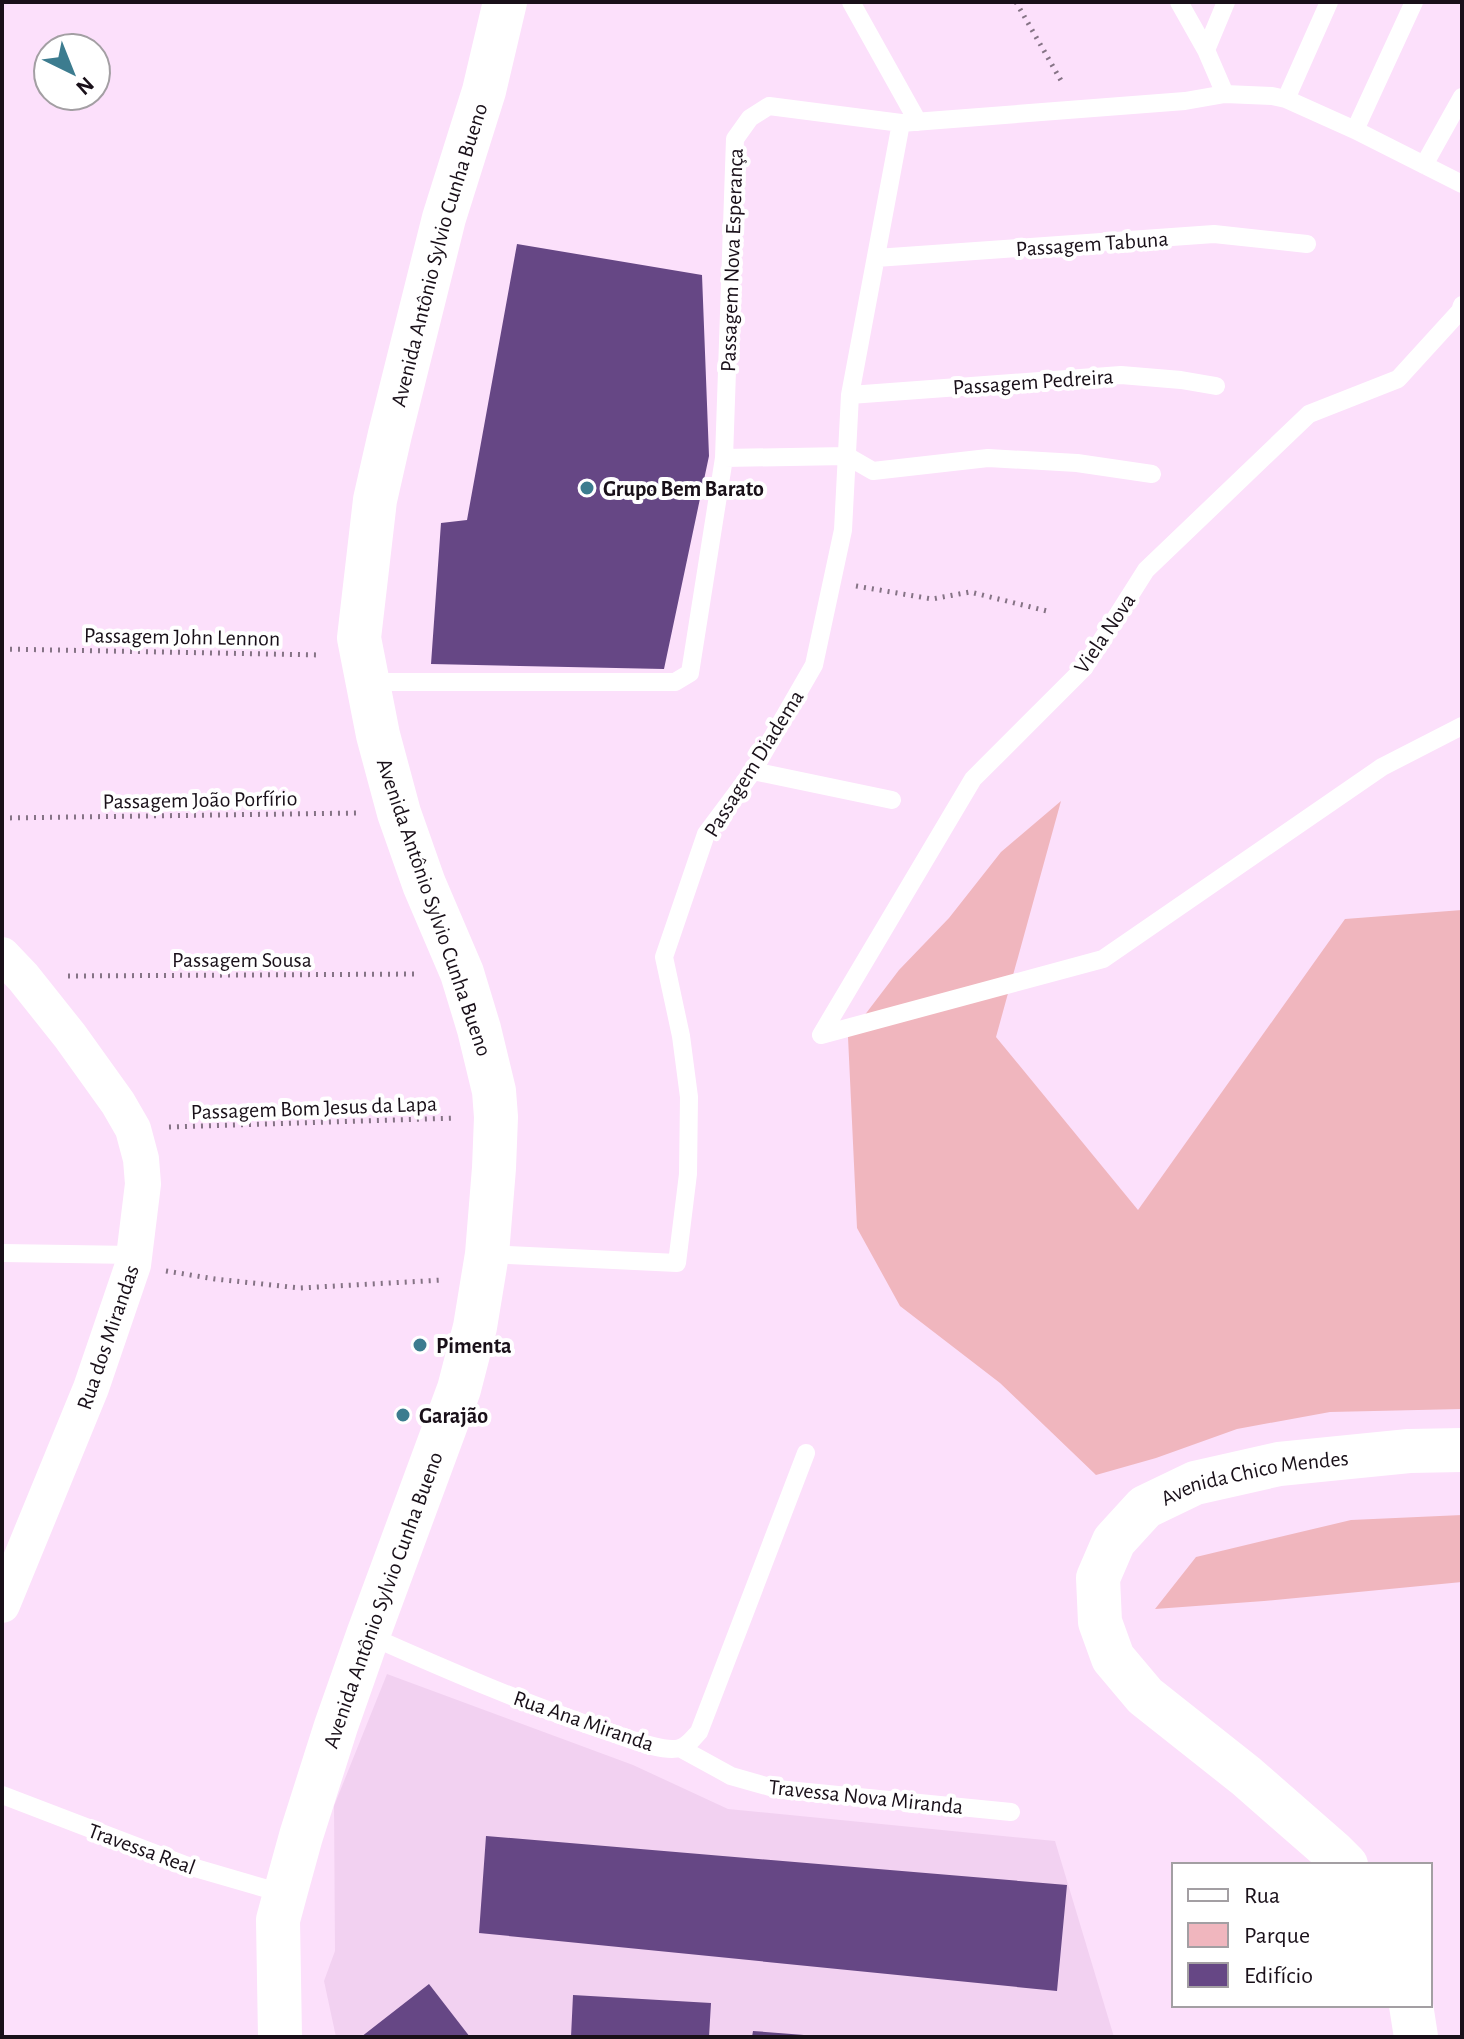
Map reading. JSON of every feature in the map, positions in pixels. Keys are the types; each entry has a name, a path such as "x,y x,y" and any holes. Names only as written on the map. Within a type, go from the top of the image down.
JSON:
{"main road":[{"name":"Avenida Antônio Sylvio Cunha Bueno","path":"280,2037 278,1920 301,1836 368,1635 459,1389 475,1327 485,1266 496,1117 494,1091 462,973 424,884 399,813 378,735 359,638 375,500 444,218 484,91 505,2"},
{"name":"Avenida Chico Mendes","path":"1344,1863 1246,1776 1145,1696 1113,1658 1100,1622 1098,1578 1114,1541 1145,1507 1195,1483 1279,1464 1409,1451 1462,1450"},
{"name":"Avenida Antônio Sylvio Cunha Bueno","path":"285,1894 310,2037"},
{"path":"1411,2007 1416,2037"}],"street":[{"name":"Rua dos Mirandas","path":"2,1605 91,1388 134,1260 143,1184 141,1159 133,1129 118,1103 70,1036 12,966"}],"lane":[{"path":"851,2 910,122"},
{"path":"1179,2 1206,50 1225,94"},
{"path":"1206,50 1226,2"},
{"path":"1286,99 1329,2"},
{"path":"1355,130 1414,2"},
{"name":"Passagem Nova Esperança","path":"364,669 675,682 690,673 724,458 735,139 750,118 769,106 910,122 1185,101 1225,94 1272,96 1286,99 1355,130 1462,184"},
{"path":"1424,165 1462,97"},
{"name":"Passagem Diadema","path":"485,1266 677,1263 688,1174 689,1097 681,1036 664,957 706,834 753,771 814,665 843,530 850,395 876,258 910,122"},
{"name":"Passagem Tabuna","path":"876,258 1214,234 1307,244"},
{"name":"Viela Nova","path":"1462,305 1460,311 1398,379 1309,414 1146,570 1084,668 973,779 821,1035 1103,959 1382,767 1462,726"},
{"name":"Passagem Pedreira","path":"850,395 1121,375 1216,386"},
{"path":"724,458 847,456 873,471 988,458 1077,463 1152,474"},
{"path":"753,771 892,800"},
{"path":"2,1253 134,1260"},
{"name":"Rua Ana Miranda","path":"368,1635 572,1719 645,1744 680,1748 699,1732 806,1453"},
{"name":"Travessa Nova Miranda","path":"680,1748 731,1776 777,1789 1011,1812"},
{"name":"Travessa Real","path":"2,1795 185,1865 285,1894"}],"path":[{"path":"1016,2 1077,110"},
{"path":"832,582 932,599 970,592 1051,612"},
{"name":"Passagem John Lennon","path":"2,649 364,669"},
{"name":"Passagem João Porfírio","path":"2,818 399,813"},
{"name":"Passagem Sousa","path":"12,966 462,973"},
{"name":"Passagem Bom Jesus da Lapa","path":"133,1129 496,1117"},
{"path":"134,1260 215,1279 300,1288 485,1266"}],"shaded area":[{"path":"387,1674 633,1765 728,1809 1055,1841 1114,2037 336,2037 324,1981 335,1951 334,1806"}],"green space":[{"path":"1061,801 996,1037 1138,1210 1345,919 1462,910 1462,1409 1330,1412 1237,1429 1156,1458 1096,1475 1000,1383 900,1306 857,1228 848,1037 899,970 949,918 1001,852"},
{"path":"1462,1515 1462,1582 1155,1609 1196,1557 1351,1520"}],"building":[{"name":"Grupo Bem Barato","path":"517,244 702,275 709,456 664,669 431,664 441,523 467,520"},
{"path":"486,1836 1067,1885 1057,1991 479,1933"},
{"path":"429,1984 470,2037 361,2037"},
{"path":"573,1995 711,2003 709,2037 571,2037"},
{"path":"753,2031 804,2035 804,2037 752,2037"}],"place":[{"name":"Grupo Bem Barato","path":"587,488"},
{"name":"Pimenta","path":"420,1345"},
{"name":"Garajão","path":"403,1415"}]}
